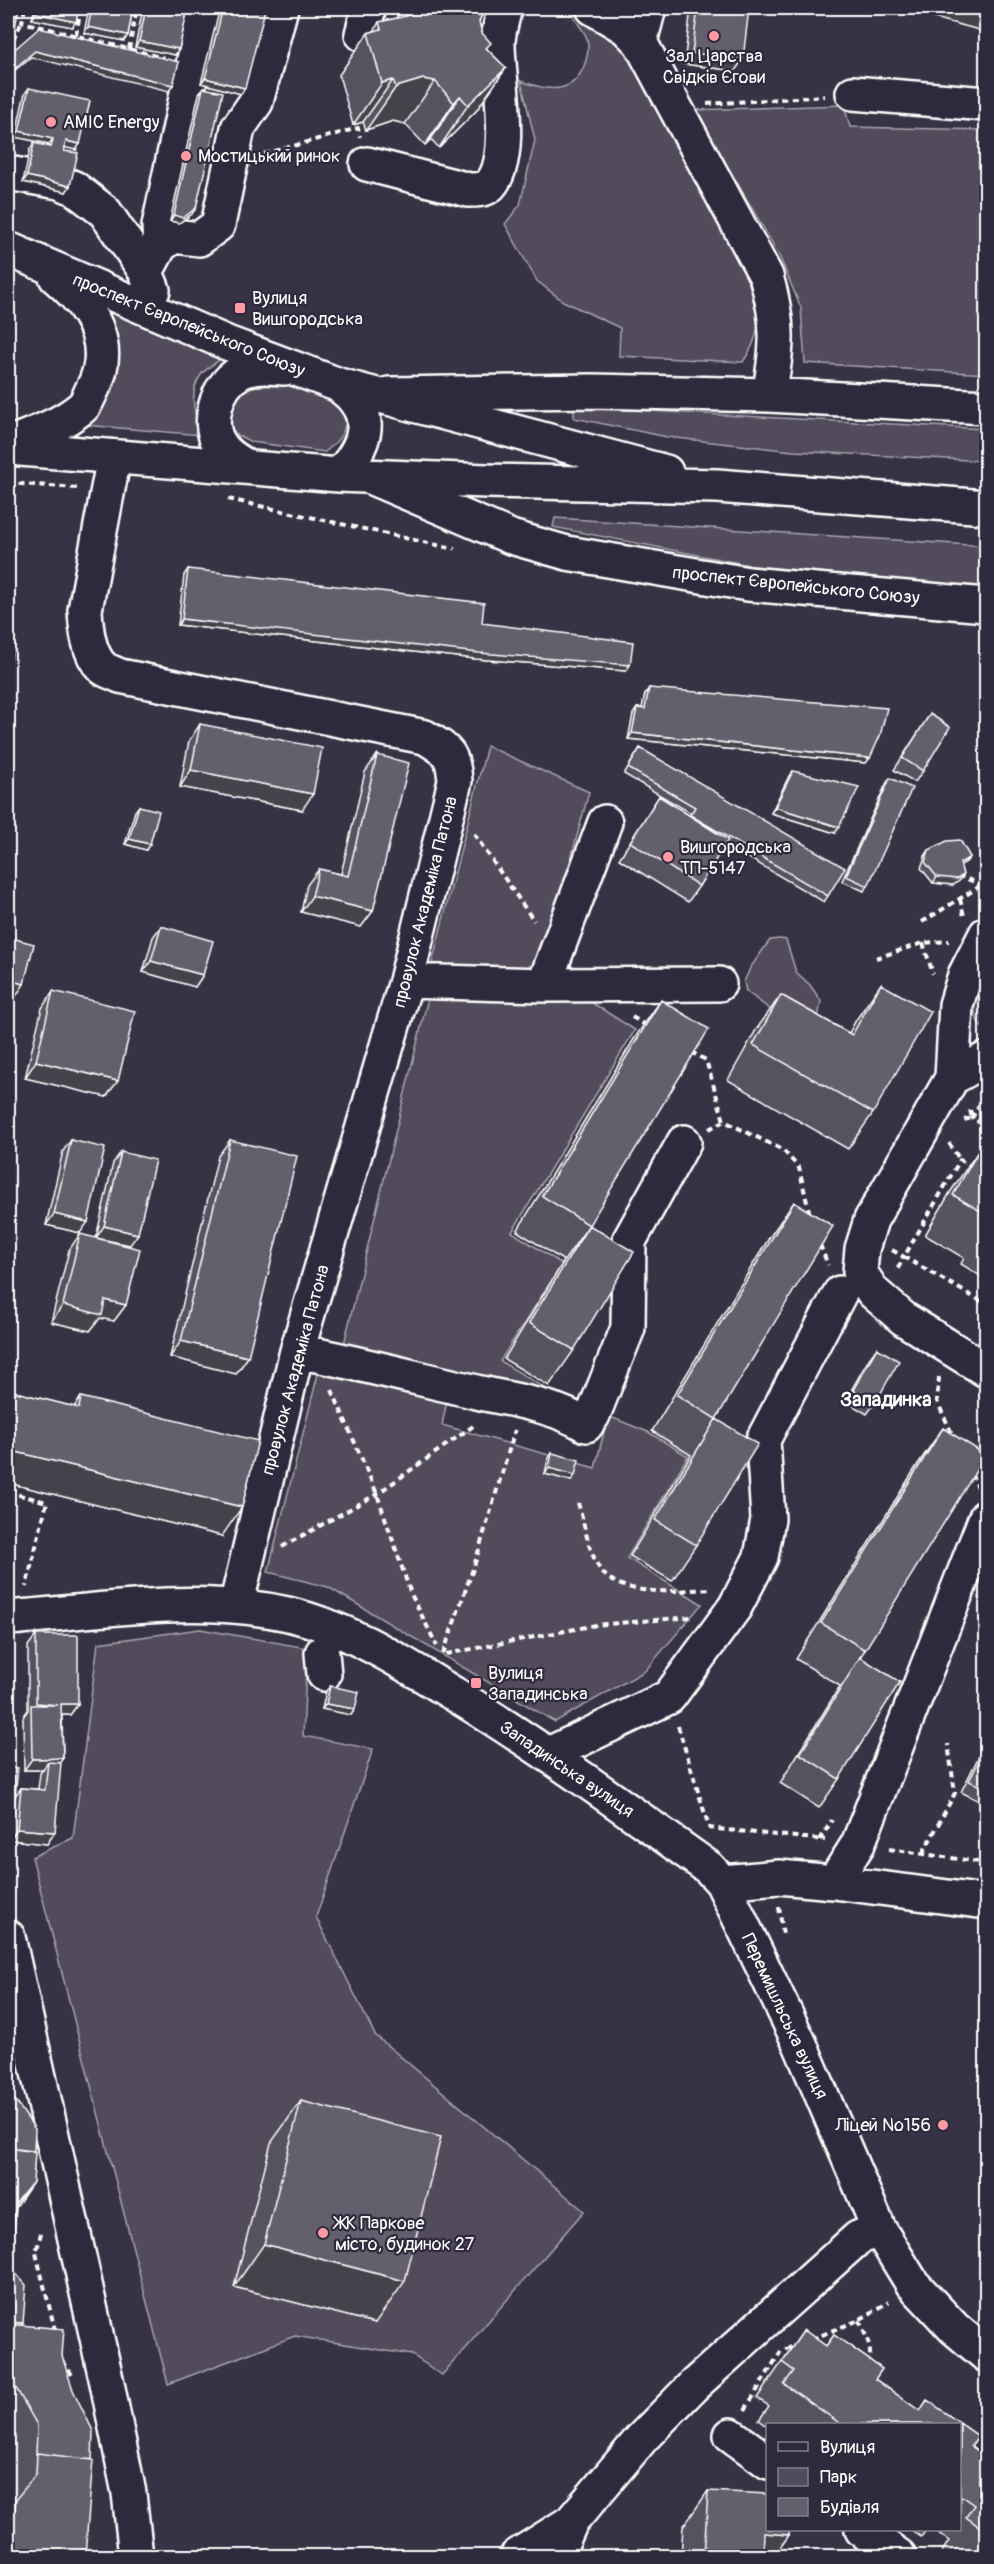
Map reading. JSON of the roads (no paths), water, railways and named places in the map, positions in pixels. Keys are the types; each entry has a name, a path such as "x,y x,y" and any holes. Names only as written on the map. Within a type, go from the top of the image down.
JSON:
{"street":[{"path":"163,314 153,259 205,8"},
{"path":"153,259 173,236 200,239 218,225 238,128 256,102 281,8"},
{"path":"367,164 469,190 480,190 490,186 496,176 503,147 504,125 498,41 505,8"},
{"path":"593,8 626,28 640,42 676,105 766,276 775,305 778,333 769,395"},
{"path":"640,42 649,8"},
{"path":"853,93 987,104"},
{"path":"8,152 60,160 86,171 99,188 105,212"},
{"path":"8,173 59,182 74,188 105,212 153,259"},
{"name":"проспект Європейського Союзу","path":"8,249 289,368 339,385 717,486"},
{"path":"8,446 53,427 82,408 100,376 102,345 89,310 65,285 37,262"},
{"path":"246,466 232,458 220,446 213,429 215,405 225,386 239,373 258,367 289,368"},
{"path":"339,385 356,401 364,415 364,429 355,458 354,475"},
{"name":"проспект Європейського Союзу","path":"373,394 592,392 769,395 987,407"},
{"name":"проспект Європейського Союзу","path":"8,446 114,457 354,475 487,481 717,486 987,507"},
{"name":"провулок Академіка Патона","path":"114,457 85,610 92,651 102,667 120,676 425,737 446,749 453,761 455,781 406,981 307,1353 236,1606"},
{"name":"проспект Європейського Союзу","path":"354,475 511,537 567,553 748,584 987,605"},
{"path":"544,985 605,822"},
{"path":"987,934 965,975 956,1005 952,1077 871,1220 862,1249 860,1272 873,1292 904,1319 987,1370"},
{"path":"406,981 544,985 719,984"},
{"path":"952,1077 987,1059"},
{"path":"307,1353 518,1399 571,1416 586,1425 593,1415 628,1328 629,1241 684,1142"},
{"path":"549,1754 669,1697 725,1598 761,1557 768,1519 763,1440 840,1293"},
{"path":"834,1882 858,1844 984,1507"},
{"name":"Западинська вулиця","path":"16,1606 184,1604 236,1606 288,1614 371,1644 549,1754 709,1868 722,1882"},
{"path":"722,1882 779,1877 987,1902"},
{"name":"Перемишльська вулиця","path":"722,1882 800,2044 879,2229 912,2283 954,2328 987,2355"},
{"path":"8,1937 107,2383 129,2493 136,2556"},
{"path":"517,2556 578,2512 642,2438 694,2385 858,2238 879,2229"},
{"path":"731,2435 766,2461"},
{"path":"556,2556 578,2512"},
{"path":"578,2512 578,2556"},
{"path":"865,2531 899,2556"}],"place":[{"name":"Зал Царства Свідків Єгови","path":"714,36"},
{"name":"AMIC Energy","path":"51,122"},
{"name":"Мостицький ринок","path":"186,156"},
{"name":"Вулиця Вишгородська","path":"240,308"},
{"name":"Вишгородська ТП-5147","path":"668,857"},
{"name":"Вулиця Западинська","path":"476,1683"},
{"name":"Ліцей №156","path":"943,2125"},
{"name":"ЖК Паркове місто, будинок 27","path":"323,2233"}],"district":[{"name":"Западинка","path":"886,1399"}]}
